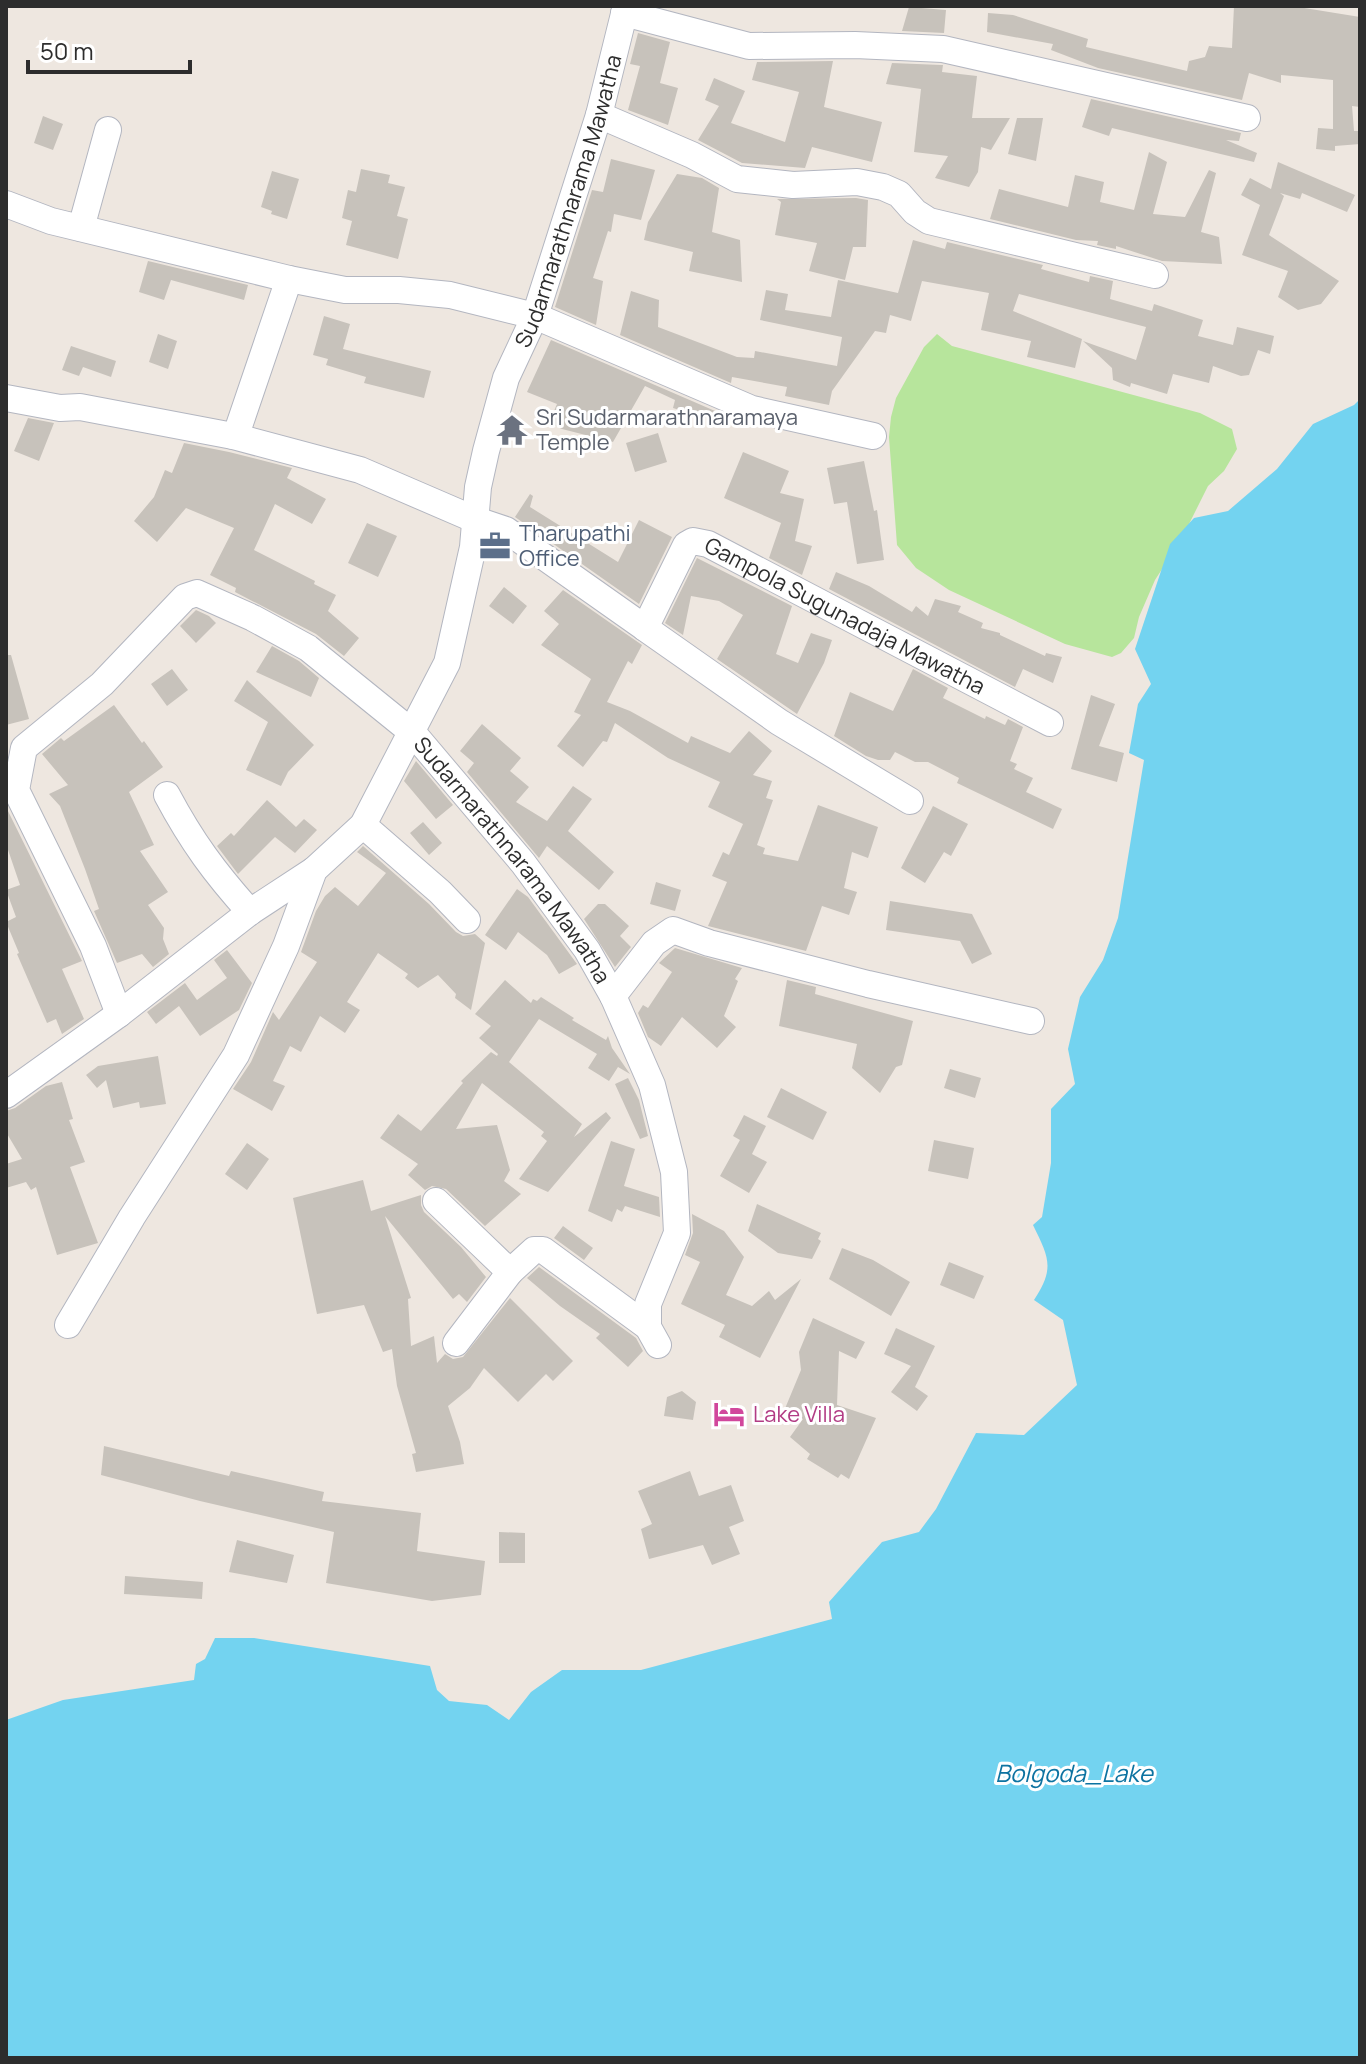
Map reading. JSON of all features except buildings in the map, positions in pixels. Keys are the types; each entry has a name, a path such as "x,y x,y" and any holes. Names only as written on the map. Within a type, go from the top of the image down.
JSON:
{"street":[{"name":"Sudarmarathnarama Mawatha","path":"510,1272 534,1250 543,1250 653,1336 648,1304 677,1233 674,1172 652,1085 613,996 587,950 523,863 413,733 447,663 473,547 478,487 506,378 535,316 599,115 625,9"},
{"path":"625,9 749,46 855,45 943,49 1247,118"},
{"path":"599,115 692,155 737,179 793,185 857,182 883,187 899,194 915,212 929,221 1155,275"},
{"path":"81,228 108,130"},
{"path":"6,204 51,221 289,279 345,290 399,290 450,295 535,316 752,409 873,436"},
{"path":"233,436 289,279"},
{"path":"6,398 60,408 80,407 233,436 360,470 506,530 779,722 910,801"},
{"name":"Gampola Sugunadaja Mawatha","path":"645,628 686,545 693,541 700,542 1050,723"},
{"path":"6,1095 119,1014 250,912 314,870 363,825 413,733 308,648 253,618 197,593 185,597 102,684 24,748 16,790 93,946 119,1014"},
{"path":"167,795 210,867 250,912"},
{"path":"363,825 440,892 467,920"},
{"path":"68,1325 132,1217 236,1055 286,946 314,870"},
{"path":"613,996 654,943 673,930 709,943 853,980 1031,1021"},
{"path":"436,1201 510,1272 456,1343"}],"green space":[{"path":"937,334 952,346 1200,413 1232,429 1237,449 1224,471 1208,486 1182,538 1155,580 1139,617 1134,638 1121,653 1112,657 1065,644 949,590 916,568 897,545 889,437 891,417 896,398 924,347"}],"water":[{"name":"Bolgoda_Lake","path":"1360,399 1360,2058 6,2058 6,1720 63,1700 194,1680 196,1664 205,1659 215,1638 254,1638 430,1666 437,1690 449,1701 487,1705 509,1720 531,1692 562,1670 641,1670 832,1619 829,1602 882,1542 919,1532 936,1509 976,1433 1024,1435 1077,1385 1063,1320 1034,1300 1045,1279 1047,1263 1033,1225 1042,1217 1051,1163 1051,1109 1075,1084 1068,1049 1080,997 1103,960 1118,918 1144,760 1129,753 1138,704 1151,684 1135,649 1170,544 1194,518 1228,511 1277,469 1313,424 1354,405"}],"place":[{"name":"Sri Sudarmarathnaramaya Temple","path":"512,430"},
{"name":"Tharupathi Office","path":"495,546"},
{"name":"Lake Villa","path":"729,1414"}]}
